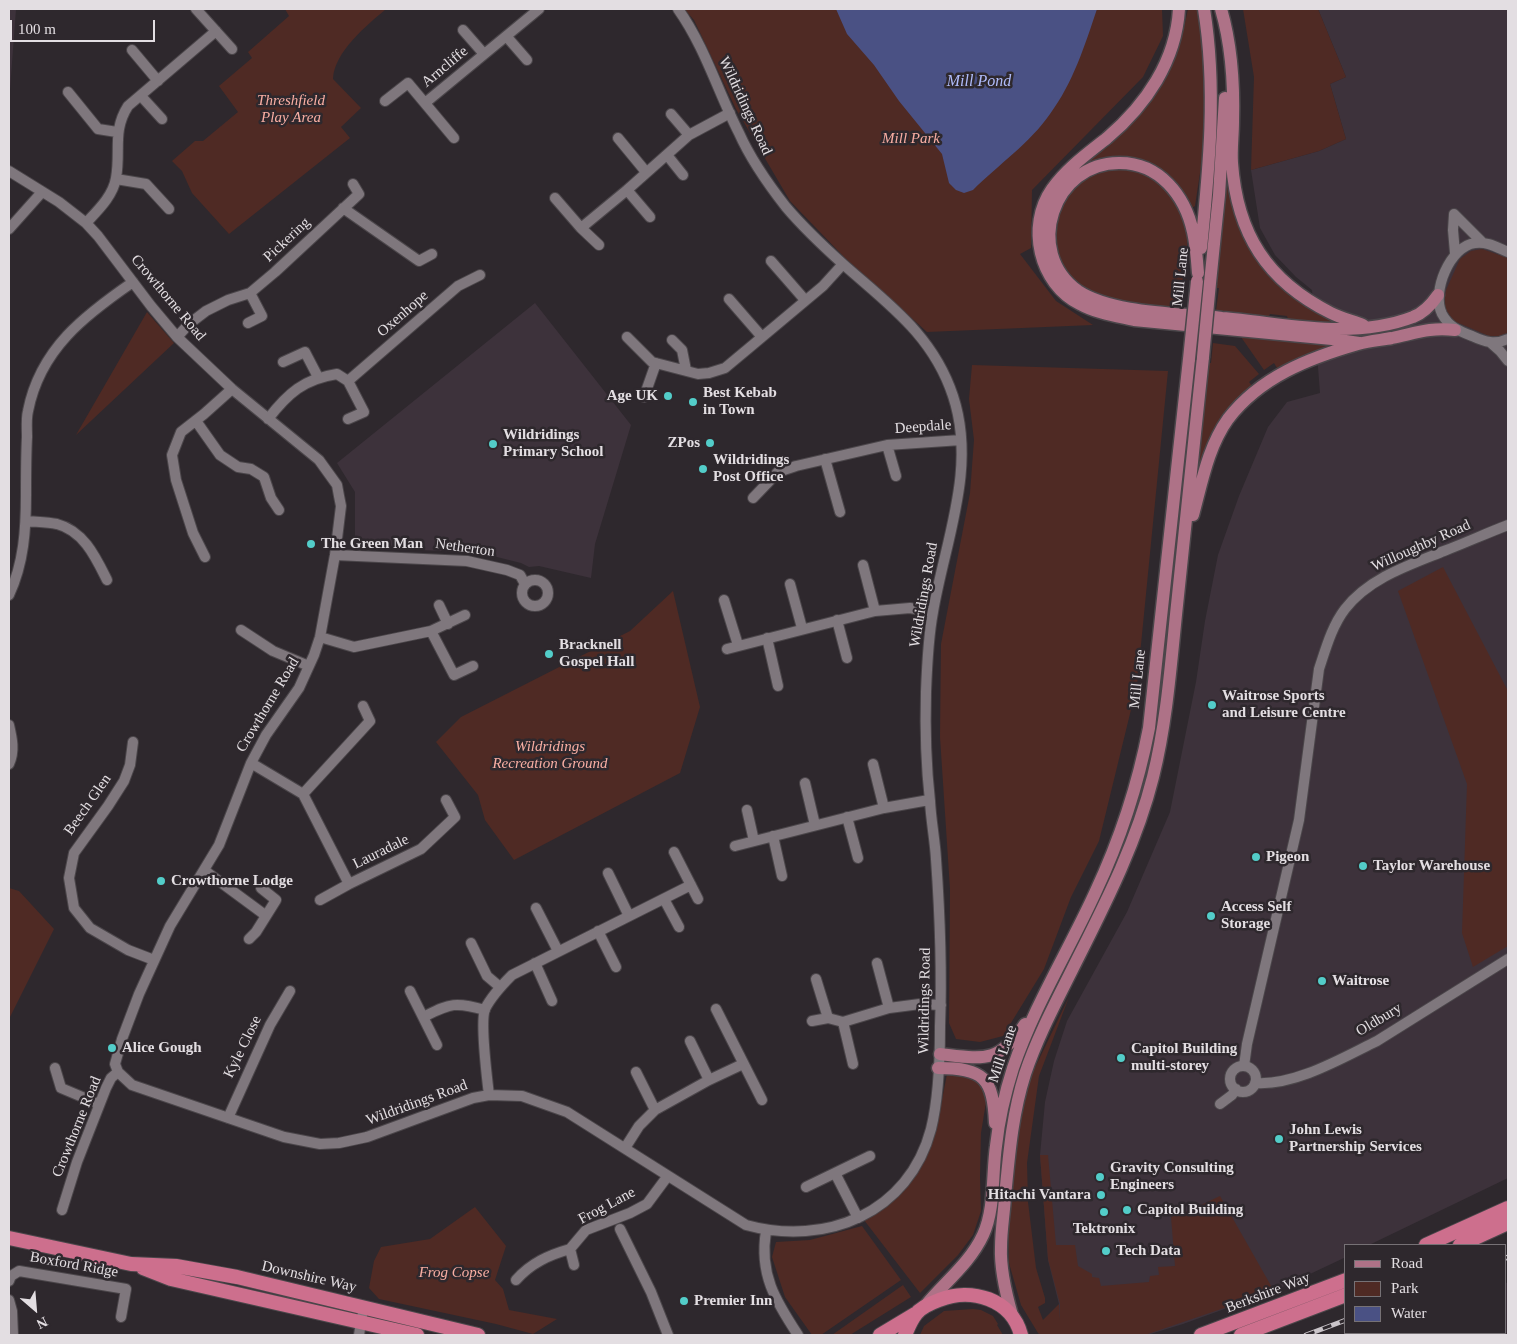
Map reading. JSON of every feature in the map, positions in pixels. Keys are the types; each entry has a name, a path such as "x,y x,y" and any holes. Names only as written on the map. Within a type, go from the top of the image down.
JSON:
{"highway":[{"path":"1428,1244 1508,1208"},
{"path":"1462,1244 1508,1222"},
{"name":"Downshire Way","path":"9,1238 131,1264 171,1279 360,1329 417,1335"},
{"name":"Downshire Way","path":"131,1264 176,1266 229,1276 478,1335"},
{"name":"Berkshire Way","path":"1201,1335 1344,1281"},
{"path":"880,1335 921,1310 951,1296 974,1294 998,1304 1012,1316 1022,1333"},
{"name":"Berkshire Way","path":"1241,1335 1344,1296"},
{"path":"905,1335 921,1310"}],"main road":[{"path":"1179,9 1176,34 1168,58 1157,80 1142,102 1115,131 1067,171 1046,198 1039,223 1038,240 1042,257 1050,276 1078,304 1118,317 1360,343"},
{"name":"Mill Lane","path":"1012,1316 1004,1283 1001,1245 1008,1160 1014,1117 1036,1044 1053,1006 1103,910 1132,842 1153,777 1165,712 1203,357 1202,279 1212,105 1211,69 1204,9"},
{"path":"1219,9 1226,26 1232,87 1231,162 1237,201 1246,230 1258,253 1287,286 1331,314 1367,326"},
{"name":"Mill Lane","path":"921,1310 965,1262 984,1234 990,1213 996,1145 1002,1108 1011,1075 1042,998 1105,871 1126,817 1143,757 1149,728 1157,659 1189,359 1202,279 1219,195 1226,97 1219,9"},
{"path":"1202,279 1193,230 1186,211 1169,184 1151,170 1125,163 1102,164 1073,180 1058,200 1049,228 1052,254 1066,279 1077,290 1105,303 1145,310 1337,329 1386,324 1414,317 1424,311 1438,295"},
{"path":"1183,547 1207,461 1221,430 1239,406 1258,388 1278,375 1311,360 1360,343 1432,328 1456,330"},
{"path":"940,1054 980,1058 991,1056 1004,1050 1020,1031 1042,998"},
{"path":"938,1068 958,1068 972,1071 985,1081 991,1092 994,1104 996,1145"}],"street":[{"path":"196,9 232,49"},
{"name":"Arncliffe","path":"425,103 539,9"},
{"name":"Wildridings Road","path":"118,1072 132,1085 284,1137 320,1144 339,1143 367,1137 473,1098 489,1095 522,1096 567,1112 746,1226 766,1231 794,1232 821,1230 835,1228 858,1218 876,1208 894,1192 919,1158 931,1128 940,1054 941,1005 940,922 936,854 930,800 926,697 928,646 933,612 959,490 962,460 959,418 944,372 913,326 803,226 770,186 752,159 703,52 678,9"},
{"name":"Arncliffe","path":"463,30 484,54"},
{"path":"86,223 108,198 116,179 117,132 121,117 128,106 216,31"},
{"path":"507,36 528,60"},
{"path":"132,50 158,81"},
{"name":"Arncliffe","path":"385,101 408,84 454,138"},
{"path":"68,92 98,129 117,132"},
{"path":"141,96 162,119"},
{"path":"581,228 689,135 730,113"},
{"path":"671,114 689,135"},
{"path":"618,138 646,172"},
{"path":"667,155 684,175"},
{"name":"Crowthorne Road","path":"9,171 59,202 86,223 177,336 232,389 319,460 336,486 341,506 335,556 320,637 310,666 299,688 266,735 251,763 219,845 170,926 154,960 122,1039 115,1064 118,1072 110,1078 99,1104 77,1162 62,1210"},
{"path":"116,179 146,184 169,209"},
{"name":"Pickering","path":"177,336 206,311 228,300 250,293 275,272 359,194 353,184"},
{"path":"627,190 650,217"},
{"path":"9,229 42,192"},
{"path":"555,198 581,228 600,245"},
{"path":"343,208 419,261 432,254"},
{"path":"1508,252 1482,242 1454,214 1455,253 1446,271 1438,295 1441,312 1456,330 1491,343 1508,361"},
{"path":"1455,253 1470,244 1482,242"},
{"path":"771,261 805,300"},
{"path":"627,338 644,356 656,363 698,374 725,368 823,286 843,264"},
{"name":"Oxenhope","path":"348,381 458,286 480,275"},
{"path":"9,595 17,576 26,521 27,412 39,375 52,352 67,335 94,309 133,282"},
{"path":"248,323 262,316 250,293"},
{"path":"729,299 762,337"},
{"path":"1491,343 1508,339"},
{"path":"672,340 682,350 686,370"},
{"path":"283,362 305,352 318,377"},
{"path":"644,397 656,363"},
{"path":"268,419 289,394 318,377 336,374 348,381 364,412 348,420"},
{"path":"190,552 203,552 193,532 176,480 172,455 181,432 232,389"},
{"path":"196,421 220,455 238,467 251,469 264,477 271,498 279,510"},
{"name":"Deepdale","path":"754,498 778,472 887,445 961,440"},
{"name":"Deepdale","path":"887,445 896,476"},
{"path":"825,459 840,512"},
{"path":"26,521 58,524 76,534 91,550 107,580"},
{"name":"Willoughby Road","path":"1244,1066 1247,1044 1299,820 1319,669 1335,626 1349,604 1374,583 1408,565 1508,525"},
{"name":"Netherton","path":"335,556 467,561 507,570 520,575 526,584"},
{"path":"863,565 875,611"},
{"path":"790,584 802,628"},
{"path":"724,600 738,646"},
{"path":"439,605 448,624"},
{"path":"727,649 802,628 875,611 910,608 933,612"},
{"path":"320,637 354,647 431,631 465,615"},
{"path":"837,620 847,658"},
{"path":"241,630 273,651 310,666"},
{"path":"431,631 454,675 473,666"},
{"path":"767,638 778,686"},
{"path":"251,763 303,794 370,720 363,706"},
{"path":"9,725 13,741 9,764"},
{"name":"Beech Glen","path":"133,742 130,765 124,781 74,853 69,878 74,908 90,928 128,950 154,960"},
{"path":"873,764 884,808"},
{"path":"805,783 815,825"},
{"name":"Lauradale","path":"303,794 348,884"},
{"name":"Lauradale","path":"320,900 348,884 422,849 455,817 446,800"},
{"path":"735,846 884,808 930,800"},
{"path":"747,810 754,841"},
{"path":"847,817 858,858"},
{"path":"773,836 782,876"},
{"path":"674,852 698,899"},
{"path":"204,870 265,915"},
{"path":"608,873 629,916"},
{"path":"489,1095 484,1010 500,987 512,976 558,951 691,885"},
{"path":"249,939 256,932 276,900 261,888"},
{"path":"664,899 679,927"},
{"path":"536,908 558,951"},
{"path":"598,931 616,967"},
{"path":"471,943 487,976 500,987"},
{"name":"Oldbury","path":"1255,1083 1288,1080 1355,1052 1377,1041 1508,958"},
{"path":"877,963 890,1008"},
{"path":"535,964 552,1001"},
{"path":"816,979 828,1018"},
{"name":"Kyle Close","path":"228,1118 270,1026 290,991"},
{"path":"410,991 437,1045"},
{"path":"812,1021 828,1018 843,1022 890,1008 920,1004 941,1005"},
{"path":"423,1018 449,1005 468,1005 484,1010"},
{"path":"716,1009 762,1100"},
{"path":"843,1022 853,1064"},
{"path":"690,1042 709,1080"},
{"path":"625,1148 639,1126 655,1110 709,1080 743,1064"},
{"path":"1244,1066 1254,1072 1255,1083 1247,1091 1236,1089 1231,1083 1232,1075 1236,1068 1244,1066"},
{"path":"54,1068 61,1088 99,1104"},
{"path":"636,1072 655,1110"},
{"path":"1220,1104 1236,1089"},
{"path":"806,1187 870,1156"},
{"path":"836,1173 858,1218"},
{"name":"Frog Lane","path":"570,1249 586,1230 630,1213 646,1204 668,1177"},
{"name":"Frog Lane","path":"620,1229 668,1335"},
{"path":"766,1231 763,1253 766,1276 781,1308 798,1335"},
{"path":"516,1280 533,1265 552,1254 570,1249 574,1265"},
{"name":"Boxford Ridge","path":"9,1281 11,1276 19,1271 126,1289 121,1317"},
{"path":"9,1300 12,1311 13,1335"},
{"path":"360,1329 364,1307"}],"shaded area":[{"path":"9,9 16,9 10,90 9,89"},
{"path":"1318,9 1508,9 1508,1178 1371,1244 1344,1244 1344,1258 1274,1291 1183,1324 1147,1335 1041,1335 1038,1333 1059,1325 1059,1304 1048,1260 1040,1155 1045,1102 1054,1061 1067,1021 1127,912 1170,812 1196,682 1205,621 1218,555 1239,496 1268,427 1287,402 1320,393 1312,290 1296,277 1275,255 1260,228 1251,170 1319,151 1346,139 1330,84 1346,77"},
{"name":"Wildridings Primary School","path":"535,303 631,425 595,544 591,578 539,566 529,567 521,563 481,553 360,547 355,540 355,492 337,463"},
{"path":"1507,1282 1508,1335 1365,1335 1507,1334"}],"green space":[{"name":"Threshfield Play Area","path":"285,9 386,9 345,49 335,69 333,79 361,108 341,127 350,138 229,234 192,193 182,171 172,161 195,141 203,141 238,112 219,86 252,58 248,52 289,16"},
{"name":"Mill Park","path":"684,9 1162,9 1163,36 1143,77 1032,190 1031,248 1020,254 1056,301 1093,325 927,332 845,258 790,201 736,109 694,20"},
{"path":"1188,9 1199,9 1206,76 1207,127 1195,206 1192,208 1177,185 1156,169 1139,162 1112,159 1088,166 1068,180 1053,199 1045,221 1044,245 1051,269 1068,290 1090,304 1131,314 1129,316 1105,311 1072,296 1055,279 1049,268 1040,239 1043,213 1055,191 1072,171 1137,115 1154,96 1161,86 1176,54"},
{"path":"1243,9 1318,9 1346,77 1330,84 1346,139 1319,151 1251,170 1254,77"},
{"path":"1110,168 1133,169 1158,181 1178,202 1187,230 1186,289 1182,291 1180,309 1110,301 1072,282 1053,248 1062,199 1089,175"},
{"path":"1228,169 1253,250 1345,324 1339,325 1288,319 1287,316 1270,314 1268,318 1216,311 1219,288 1216,288"},
{"path":"1482,249 1508,258 1508,333 1499,336 1489,336 1454,321 1445,309 1446,290 1460,259 1471,251"},
{"path":"147,312 174,343 76,435"},
{"path":"1241,337 1331,346 1277,368 1274,363 1264,370"},
{"path":"1213,343 1235,346 1259,374 1249,382 1253,387 1241,399 1195,489 1208,363 1211,363"},
{"path":"972,365 1168,371 1137,685 1099,841 1071,897 1044,969 1003,1036 980,1042 956,1039 949,1023 950,889 940,737 941,644 970,493 974,440 969,399"},
{"path":"1443,567 1508,691 1508,946 1473,967 1462,933 1467,784 1398,591"},
{"name":"Wildridings Recreation Ground","path":"673,591 700,707 680,773 514,860 485,820 478,795 436,742 461,717 630,631"},
{"path":"9,888 19,891 54,929 9,1019"},
{"path":"1069,997 1039,1076 1027,1163 1028,1202 1036,1268 1045,1298 1045,1303 1038,1307 1043,1320 1059,1304 1060,1320 1060,1304 1048,1259 1040,1155 1048,1155 1056,1245 1075,1245 1078,1266 1092,1274 1092,1277 1099,1278 1101,1286 1149,1282 1150,1276 1159,1275 1158,1267 1175,1266 1171,1217 1220,1196 1274,1291 1145,1335 1041,1335 1038,1333 1021,1305 1009,1263 1008,1207 1019,1130 1030,1078"},
{"path":"963,1071 982,1085 987,1096 981,1133 981,1211 973,1235 958,1255 920,1293 864,1220 895,1197 940,1110 947,1074"},
{"name":"Frog Copse","path":"475,1207 506,1246 495,1280 503,1289 509,1310 557,1319 533,1334 496,1324 379,1299 369,1288 374,1261 381,1247 430,1239"},
{"path":"862,1226 901,1280 821,1335 812,1335 785,1297 772,1257 776,1242 810,1240"},
{"path":"903,1285 911,1297 850,1335 832,1335"},
{"path":"981,1310 993,1316 1003,1335 920,1335 924,1326 944,1311"}],"water":[{"name":"Mill Pond","path":"836,9 1097,9 1072,77 1050,114 1033,135 1013,154 973,190 964,193 956,190 949,183 942,154 899,101 874,65 847,34"}],"railway":[{"path":"1306,1335 1344,1321"}],"place":[{"name":"Age UK","path":"668,396"},
{"name":"Best Kebab in Town","path":"693,402"},
{"name":"ZPos","path":"710,443"},
{"name":"Wildridings Primary School","path":"493,444"},
{"name":"Wildridings Post Office","path":"703,469"},
{"name":"The Green Man","path":"311,544"},
{"name":"Bracknell Gospel Hall","path":"549,654"},
{"name":"Waitrose Sports and Leisure Centre","path":"1212,705"},
{"name":"Pigeon","path":"1256,857"},
{"name":"Taylor Warehouse","path":"1363,866"},
{"name":"Crowthorne Lodge","path":"161,881"},
{"name":"Access Self Storage","path":"1211,916"},
{"name":"Waitrose","path":"1322,981"},
{"name":"Alice Gough","path":"112,1048"},
{"name":"Capitol Building multi-storey","path":"1121,1058"},
{"name":"John Lewis Partnership Services","path":"1279,1139"},
{"name":"Gravity Consulting Engineers","path":"1100,1177"},
{"name":"Hitachi Vantara","path":"1101,1195"},
{"name":"Capitol Building","path":"1127,1210"},
{"name":"Tektronix","path":"1104,1212"},
{"name":"Tech Data","path":"1106,1251"},
{"name":"Premier Inn","path":"684,1301"}]}
